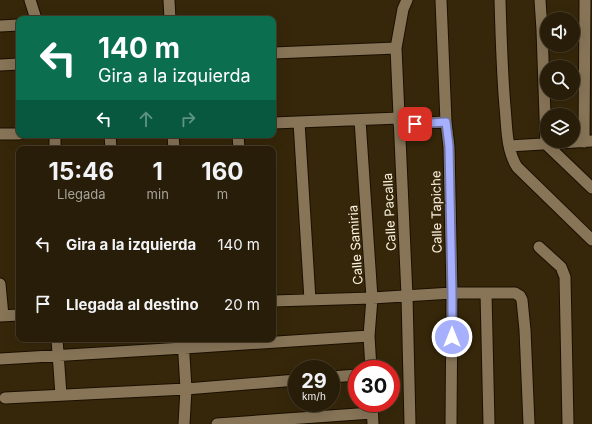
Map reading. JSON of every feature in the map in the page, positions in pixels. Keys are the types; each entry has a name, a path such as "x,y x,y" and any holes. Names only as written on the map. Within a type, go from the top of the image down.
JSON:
{"street":[{"path":"30,0 35,16"},
{"path":"169,0 170,16"},
{"name":"Calle Pacalla","path":"408,0 403,9 396,48 407,296 410,424"},
{"name":"Calle Tapiche","path":"441,0 446,122 449,146 452,293 451,424"},
{"path":"500,0 502,68 509,146 513,160 517,167 592,240"},
{"path":"540,0 545,108"},
{"path":"585,0 588,142"},
{"path":"0,26 16,25"},
{"path":"276,53 396,48"},
{"path":"0,65 16,64"},
{"path":"276,123 360,120 446,122"},
{"name":"Calle Samiria","path":"360,120 372,298 369,336 370,360"},
{"path":"299,122 310,300"},
{"path":"0,134 16,134"},
{"path":"509,146 540,144"},
{"path":"550,148 592,188"},
{"path":"539,247 561,267 565,277 568,424"},
{"path":"0,284 1,316 16,315"},
{"path":"276,301 372,298 452,293 515,293 520,296 522,300 525,330 529,424"},
{"path":"486,293 489,424"},
{"path":"276,340 369,336"},
{"path":"57,342 61,395"},
{"path":"0,359 58,356 184,344 230,342"},
{"path":"184,344 186,389 184,424"},
{"path":"5,398 186,389 288,381"},
{"path":"217,424 372,413"}],"route":[{"path":"415,124 446,122 449,146 452,337"}]}
